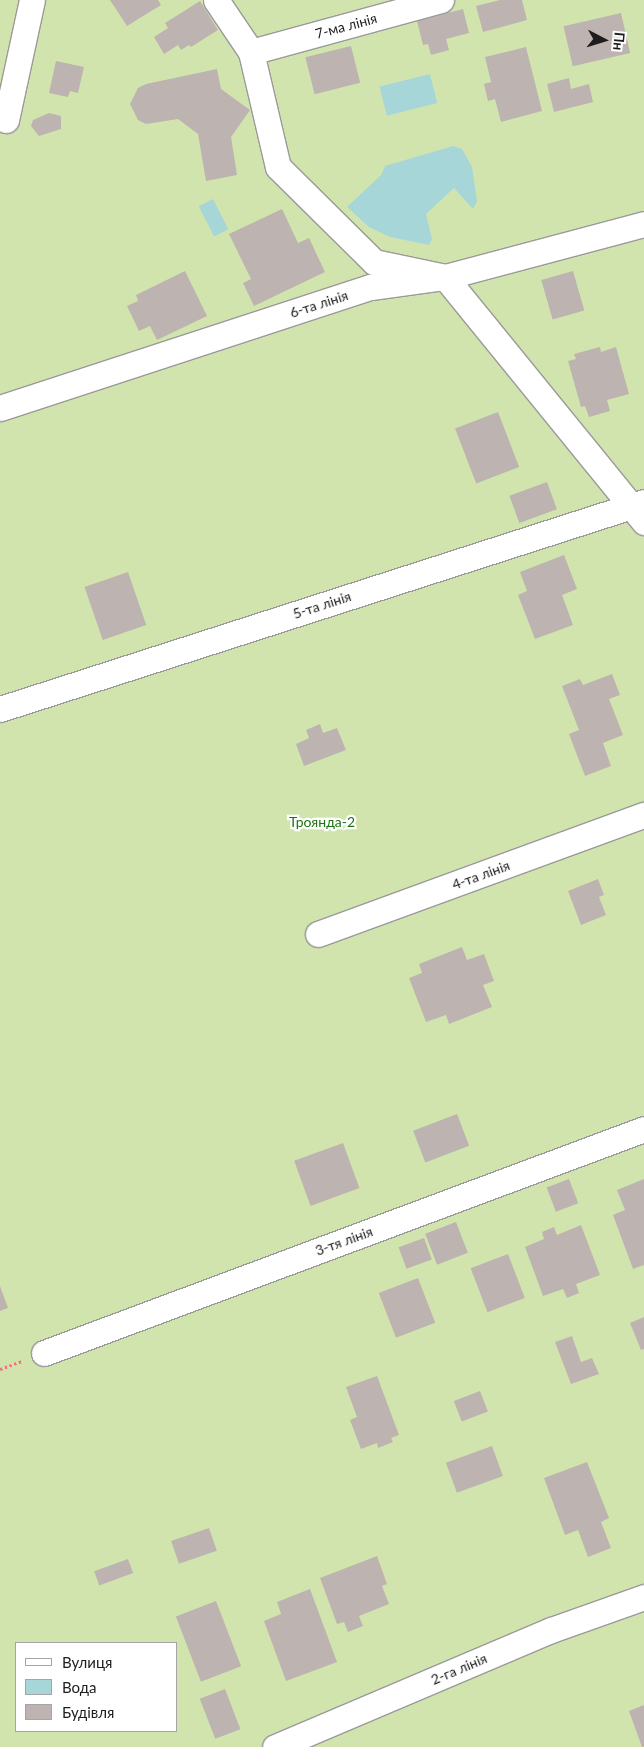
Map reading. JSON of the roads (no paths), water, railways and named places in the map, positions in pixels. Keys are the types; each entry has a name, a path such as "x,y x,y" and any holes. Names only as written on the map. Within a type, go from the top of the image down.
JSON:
{"street":[{"path":"6,120 32,0"},
{"path":"216,0 252,52 278,167 374,262 445,277 639,510"},
{"name":"7-ма лінія","path":"252,52 441,0"},
{"name":"6-та лінія","path":"0,408 371,287 445,277 644,224"},
{"name":"5-та лінія","path":"0,709 639,510"},
{"name":"4-та лінія","path":"318,934 644,815"},
{"name":"3-тя лінія","path":"44,1353 644,1129"},
{"name":"2-га лінія","path":"275,1747 551,1630 644,1596"}],"water":[{"path":"430,74 437,103 387,116 380,87"},
{"path":"453,146 462,149 472,167 477,201 473,209 454,188 426,214 432,239 429,245 390,237 369,227 347,207 381,175 385,166"},
{"path":"213,199 228,229 214,237 199,206"}],"park label":[{"name":"Троянда-2","path":"322,822"}]}
